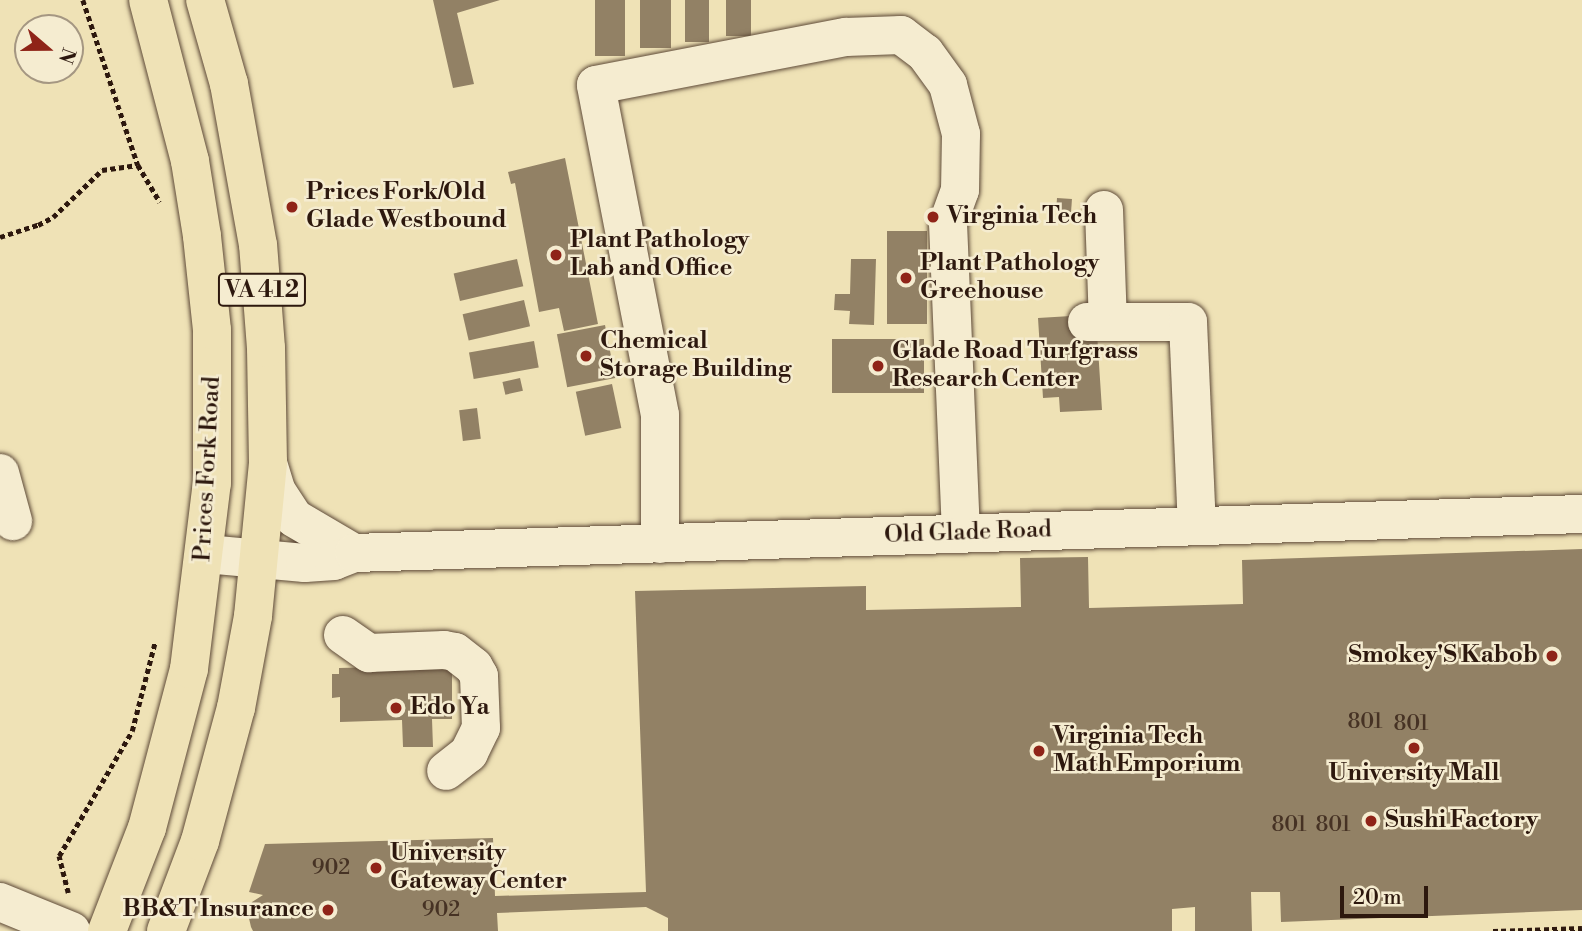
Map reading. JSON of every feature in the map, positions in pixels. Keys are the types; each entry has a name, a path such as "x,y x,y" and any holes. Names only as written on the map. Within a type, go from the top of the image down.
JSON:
{"main road":[{"name":"Prices Fork Road","path":"107,931 147,828 189,669 206,554 212,483 212,330 202,236 190,161 148,0"},
{"name":"VA 412","path":"166,931 200,841 225,754 253,616 268,463 267,348 258,245 229,84 205,0"}],"street":[{"path":"660,544 660,415 596,85 846,37 901,35 925,53 948,85 961,134 960,190 948,223 961,533"},
{"path":"1104,210 1098,322 1188,322 1197,526"},
{"path":"268,463 276,490 295,518 354,553"},
{"path":"0,473 13,522"},
{"name":"Old Glade Road","path":"206,554 305,563 334,561 354,553 1582,514"},
{"path":"343,635 369,653 444,650 456,652 474,667 479,676 481,728 469,753 446,771"},
{"path":"0,902 71,931"}],"path":[{"path":"83,0 138,165 162,205"},
{"path":"0,237 38,225 53,217 102,170 138,165"},
{"path":"68,894 59,856 132,731 158,633"},
{"path":"1493,931 1582,928"}],"building":[{"path":"433,0 500,0 457,13 474,84 453,88"},
{"path":"595,0 625,0 625,56 595,56"},
{"path":"640,0 671,0 671,48 640,48"},
{"path":"685,0 709,0 709,42 685,42"},
{"path":"726,0 751,0 751,36 726,36"},
{"name":"Plant Pathology Lab and Office","path":"565,158 598,324 564,331 559,308 539,312 515,183 511,184 508,172"},
{"path":"1057,198 1072,199 1071,212 1056,211"},
{"name":"Plant Pathology Greehouse","path":"887,231 927,231 927,324 887,324"},
{"path":"517,259 523,286 460,301 454,274"},
{"path":"851,259 876,259 874,325 849,324 850,311 834,310 835,294 850,294"},
{"path":"524,300 530,326 469,340 463,314"},
{"path":"1071,316 1072,335 1097,333 1102,410 1060,412 1059,397 1043,398 1038,318"},
{"name":"Chemical Storage Building","path":"605,325 615,378 567,387 557,334"},
{"name":"Glade Road Turfgrass Research Center","path":"832,339 924,339 924,393 832,393"},
{"path":"534,341 539,368 474,379 469,352"},
{"path":"520,378 523,391 505,395 502,382"},
{"path":"612,384 621,428 585,436 576,392"},
{"path":"477,408 481,439 463,441 459,410"},
{"path":"1582,549 1582,910 1281,922 1280,892 1251,892 1252,931 1195,931 1195,907 1172,909 1172,931 668,931 668,918 646,907 497,913 498,931 253,931 251,927 248,914 252,902 263,895 249,892 265,844 493,838 495,896 646,892 635,591 866,586 866,610 1021,607 1020,558 1088,557 1089,608 1243,604 1242,560"},
{"name":"Edo Ya","path":"452,665 452,719 432,719 433,747 403,747 402,720 340,722 340,697 332,698 332,674 339,674 339,668"}],"place":[{"name":"Prices Fork/Old Glade Westbound","path":"292,207"},
{"name":"Virginia Tech","path":"933,217"},
{"name":"Plant Pathology Lab and Office","path":"556,255"},
{"name":"Plant Pathology Greehouse","path":"906,278"},
{"name":"Chemical Storage Building","path":"586,356"},
{"name":"Glade Road Turfgrass Research Center","path":"878,366"},
{"name":"Smokey'S Kabob","path":"1552,656"},
{"name":"Edo Ya","path":"396,708"},
{"name":"University Mall","path":"1414,748"},
{"name":"Virginia Tech Math Emporium","path":"1039,751"},
{"name":"Sushi Factory","path":"1371,821"},
{"name":"University Gateway Center","path":"376,868"},
{"name":"BB&T Insurance","path":"328,910"}]}
